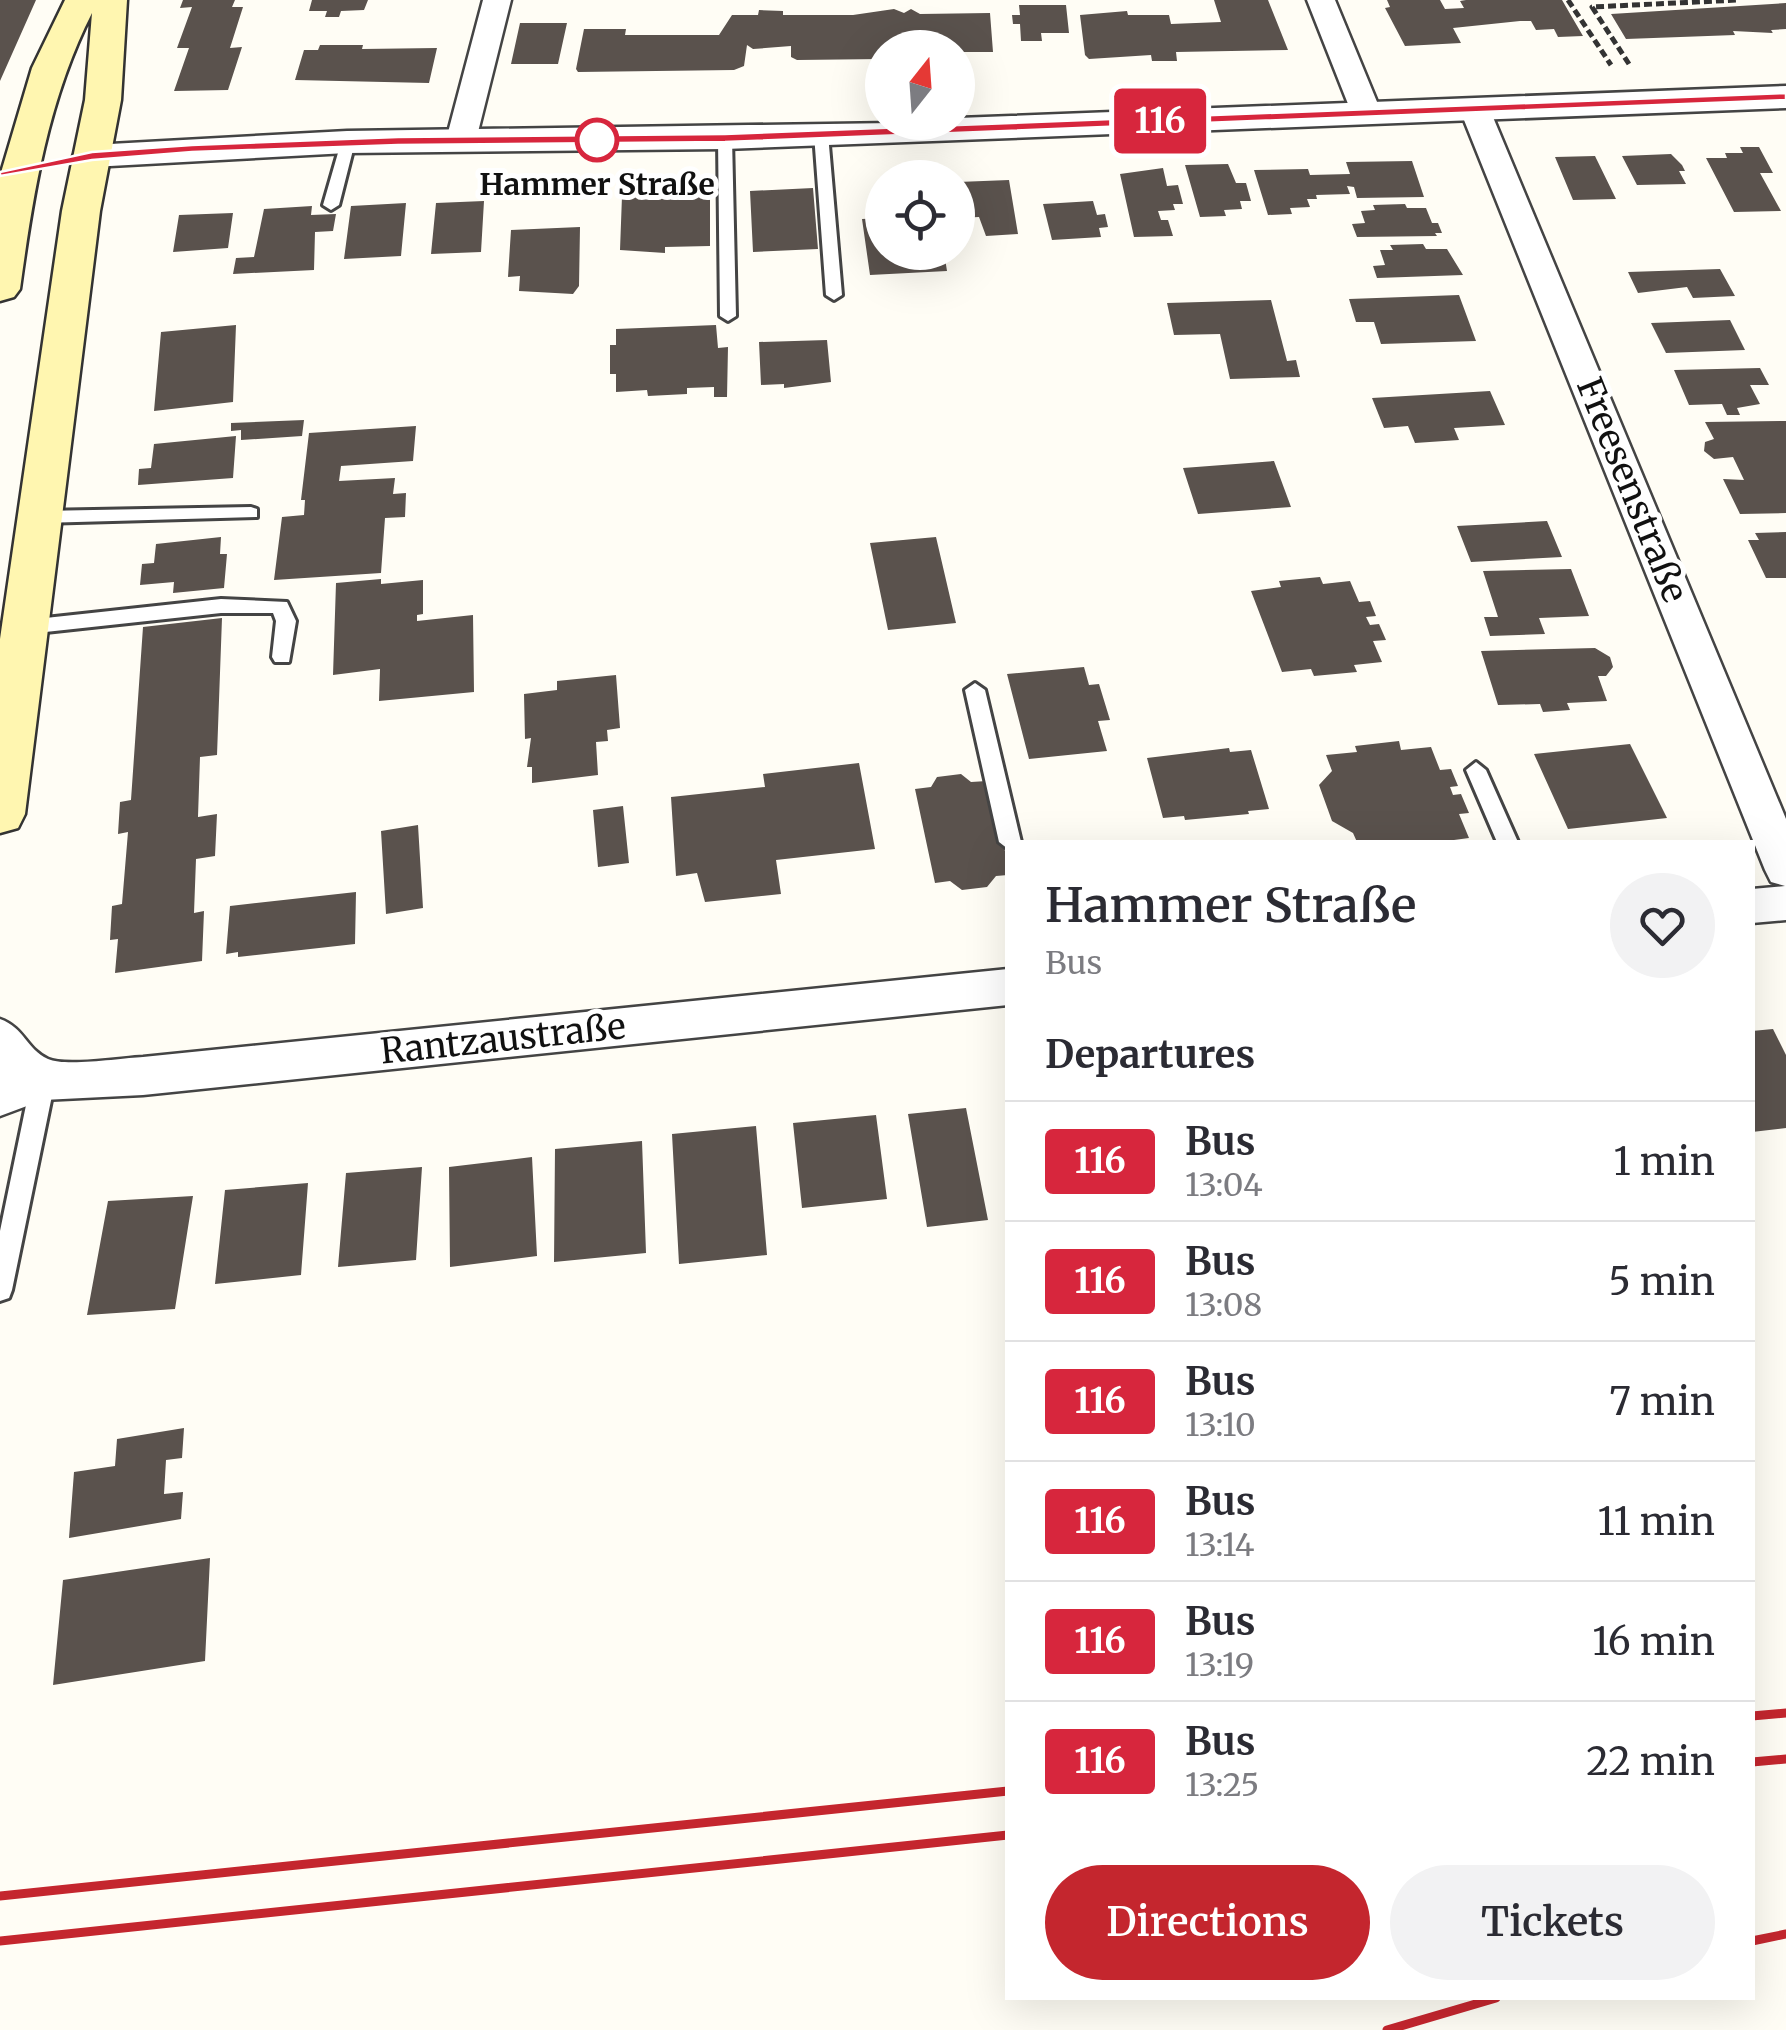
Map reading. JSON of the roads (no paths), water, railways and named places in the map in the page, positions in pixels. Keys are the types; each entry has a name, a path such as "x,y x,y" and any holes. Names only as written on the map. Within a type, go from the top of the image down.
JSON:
{"main road":[{"path":"0,288 10,170 65,30 82,0"},
{"path":"0,814 81,211 110,45 110,0"},
{"path":"10,170 92,156"}],"street":[{"path":"461,140 497,0"},
{"path":"1321,0 1367,114"},
{"path":"975,125 1786,97"},
{"name":"Freesenstraße","path":"1474,110 1786,870"},
{"path":"92,156 347,142 725,138 865,130"},
{"path":"1755,906 1786,903"},
{"name":"Rantzaustraße","path":"0,1096 43,1081 143,1076 1005,987"},
{"path":"0,1038 20,1065 43,1081"}],"lane":[{"path":"822,134 834,295"},
{"path":"725,138 728,316"},
{"path":"331,205 347,142"},
{"path":"41,517 251,513"},
{"path":"26,600 280,607 286,622 282,656"},
{"path":"975,690 1010,840"},
{"path":"1476,770 1507,840"},
{"path":"0,1290 43,1081"}],"railway":[{"path":"1755,1716 1786,1713"},
{"path":"1755,1762 1786,1759"},
{"path":"0,1896 1005,1791"},
{"path":"0,1941 1005,1835"},
{"path":"1755,1940 1786,1934"},
{"path":"1387,2030 1489,2000"}],"place":[{"name":"Hammer Straße","path":"597,140"}]}
